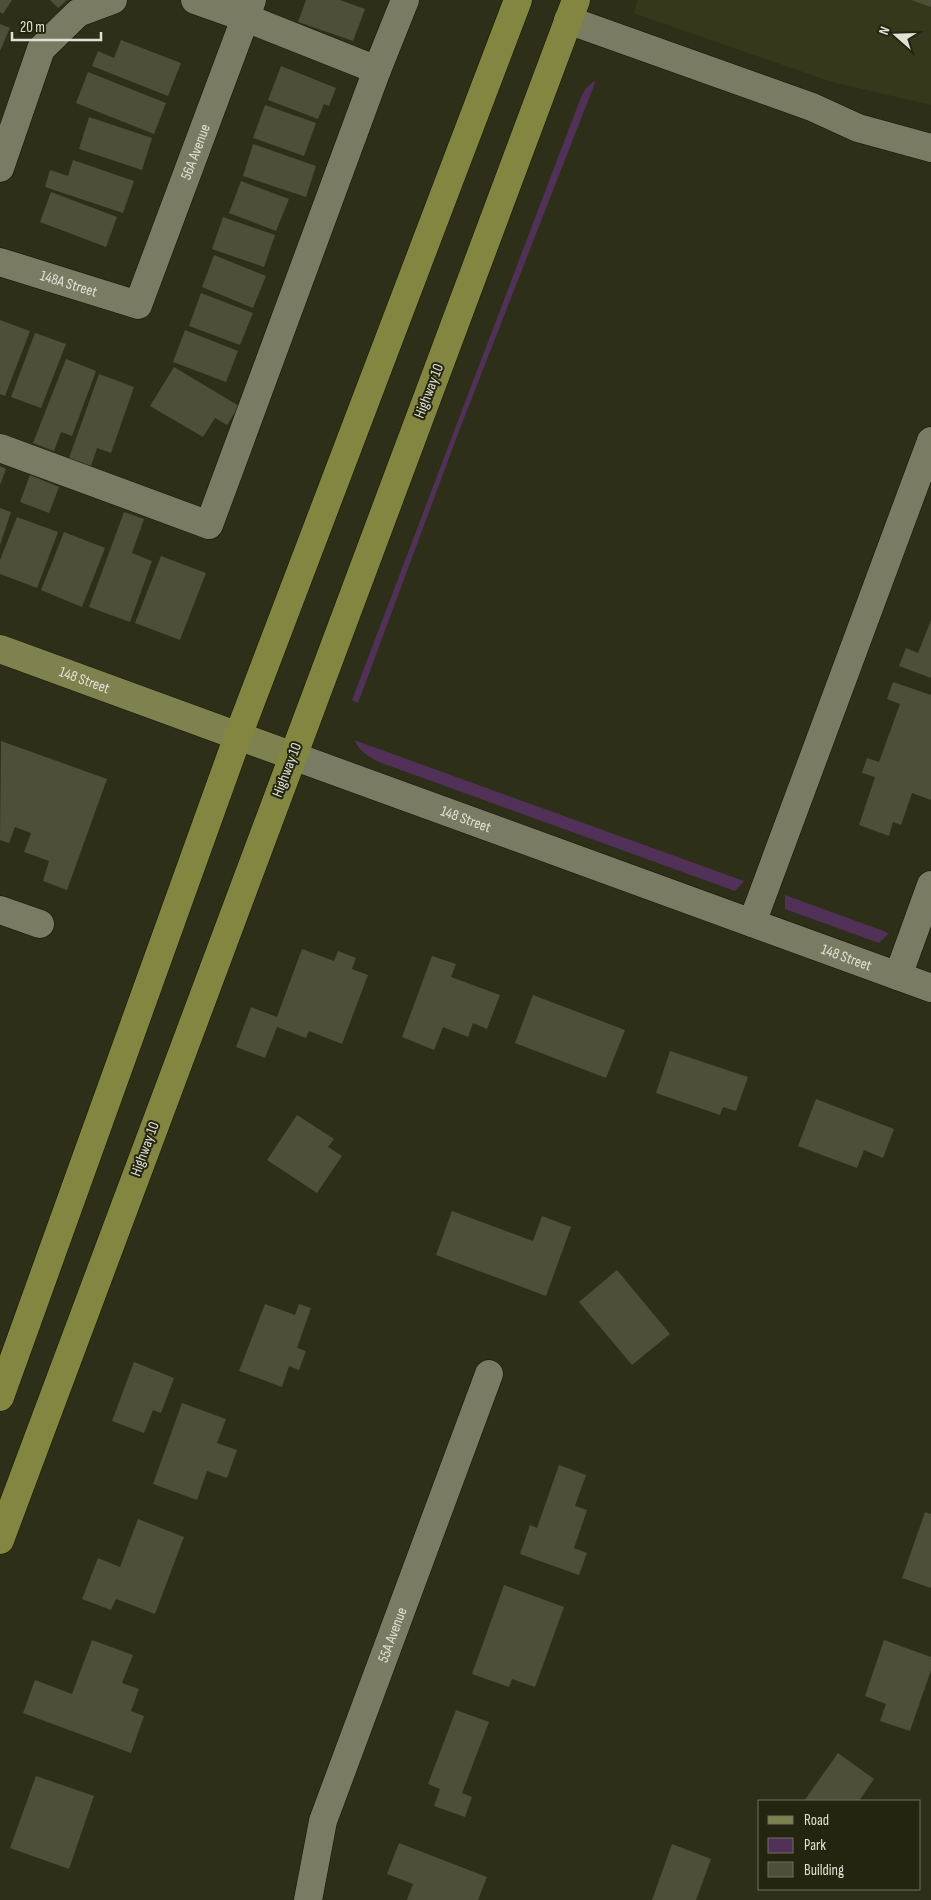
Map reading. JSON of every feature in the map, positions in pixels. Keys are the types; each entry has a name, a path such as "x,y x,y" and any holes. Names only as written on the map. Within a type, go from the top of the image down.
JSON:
{"highway":[{"path":"0,1396 238,736 518,0"},
{"name":"Highway 10","path":"0,1540 572,10"}],"main road":[{"name":"148 Street","path":"0,649 293,756"}],"street":[{"path":"0,168 41,49 78,13 113,0"},
{"path":"195,0 249,9 376,70"},
{"path":"0,448 209,526 376,70 405,0"},
{"name":"56A Avenue","path":"138,304 249,9"},
{"path":"572,10 812,107 858,128 931,148"},
{"name":"148A Street","path":"0,262 138,304"},
{"path":"752,923 931,441"},
{"name":"148 Street","path":"293,756 931,988"},
{"path":"898,976 931,884"},
{"path":"0,910 40,924"},
{"name":"55A Avenue","path":"308,1900 322,1822 489,1374"}],"shaded area":[{"path":"638,0 931,0 931,105 832,82 633,13"}],"green space":[{"path":"594,81 595,83 459,431 358,703 352,700 581,97 586,88"},
{"path":"354,740 744,881 735,891 379,762 364,753"},
{"path":"785,895 889,933 879,943 785,909"}],"building":[{"path":"0,0 12,0 3,14 0,12"},
{"path":"50,0 67,0 58,8"},
{"path":"306,0 340,0 365,9 353,41 298,22"},
{"path":"911,0 931,0 931,7"},
{"path":"0,24 10,28 0,51"},
{"path":"121,40 181,63 168,96 92,66 98,51 114,58"},
{"path":"281,66 336,88 329,106 324,104 318,119 268,100"},
{"path":"88,72 166,103 154,134 76,103"},
{"path":"265,105 316,123 304,156 253,138"},
{"path":"89,117 152,138 142,170 79,149"},
{"path":"253,144 316,166 306,197 243,176"},
{"path":"73,160 134,181 123,213 45,187 50,170 68,176"},
{"path":"241,181 289,199 276,231 229,213"},
{"path":"51,192 117,217 106,247 40,222"},
{"path":"223,217 275,235 264,267 212,249"},
{"path":"214,255 266,276 253,308 202,287"},
{"path":"201,293 253,313 240,345 189,326"},
{"path":"0,320 30,331 5,396 0,394"},
{"path":"185,330 238,351 226,382 173,362"},
{"path":"35,333 66,344 41,408 11,397"},
{"path":"66,359 96,371 72,436 61,432 54,451 33,443"},
{"path":"174,367 239,406 227,425 215,418 203,437 150,406"},
{"path":"99,374 134,387 111,453 97,448 91,466 69,458"},
{"path":"0,466 6,469 0,485"},
{"path":"30,475 59,487 49,513 20,502"},
{"path":"0,508 11,512 0,545"},
{"path":"124,512 144,519 132,553 152,561 130,622 89,607"},
{"path":"17,517 58,532 37,588 0,574 0,560"},
{"path":"64,532 105,548 82,607 41,590"},
{"path":"161,556 206,573 180,640 135,623"},
{"path":"931,620 931,678 899,666 906,648 918,653"},
{"path":"893,682 931,695 931,800 912,793 901,825 893,822 889,836 859,825 875,777 862,773 867,758 879,762 900,704 887,699"},
{"path":"1,741 107,779 67,890 43,881 49,861 24,852 31,833 15,827 9,843 0,840"},
{"path":"302,949 334,961 338,951 356,958 352,969 368,975 342,1044 309,1031 306,1038 277,1027 265,1058 236,1047 251,1007 277,1017"},
{"path":"432,956 456,964 451,977 500,995 487,1029 473,1023 468,1037 443,1027 434,1050 402,1037"},
{"path":"533,995 625,1030 606,1078 515,1043"},
{"path":"670,1051 748,1077 736,1111 723,1107 720,1115 656,1093"},
{"path":"816,1099 894,1129 883,1158 864,1150 857,1168 798,1146"},
{"path":"297,1115 334,1139 328,1147 342,1156 317,1193 267,1160"},
{"path":"452,1211 533,1241 542,1216 571,1227 546,1296 436,1255"},
{"path":"617,1270 670,1334 632,1365 579,1302"},
{"path":"265,1304 295,1315 299,1304 311,1308 297,1348 306,1351 299,1370 289,1366 282,1387 239,1371"},
{"path":"134,1362 174,1378 161,1413 153,1410 144,1433 112,1421"},
{"path":"182,1403 226,1419 217,1443 237,1450 227,1478 207,1471 197,1500 153,1484"},
{"path":"559,1465 586,1475 575,1506 587,1510 574,1548 587,1553 579,1575 520,1554 530,1525 537,1528"},
{"path":"925,1512 931,1514 931,1588 902,1578"},
{"path":"138,1519 184,1537 155,1614 116,1599 111,1610 82,1599 98,1558 120,1567"},
{"path":"504,1585 564,1607 535,1687 512,1679 509,1687 472,1674"},
{"path":"92,1640 133,1655 122,1683 139,1689 131,1711 144,1716 131,1753 23,1713 35,1680 72,1694"},
{"path":"884,1640 931,1657 931,1670 910,1731 880,1721 886,1704 865,1696"},
{"path":"456,1710 489,1722 462,1793 472,1797 465,1817 434,1806 440,1789 428,1784"},
{"path":"838,1753 874,1779 860,1800 805,1800"},
{"path":"36,1776 94,1796 69,1869 10,1848"},
{"path":"399,1843 487,1877 478,1900 407,1900 413,1884 387,1874"},
{"path":"672,1844 711,1859 696,1900 652,1900"}]}
